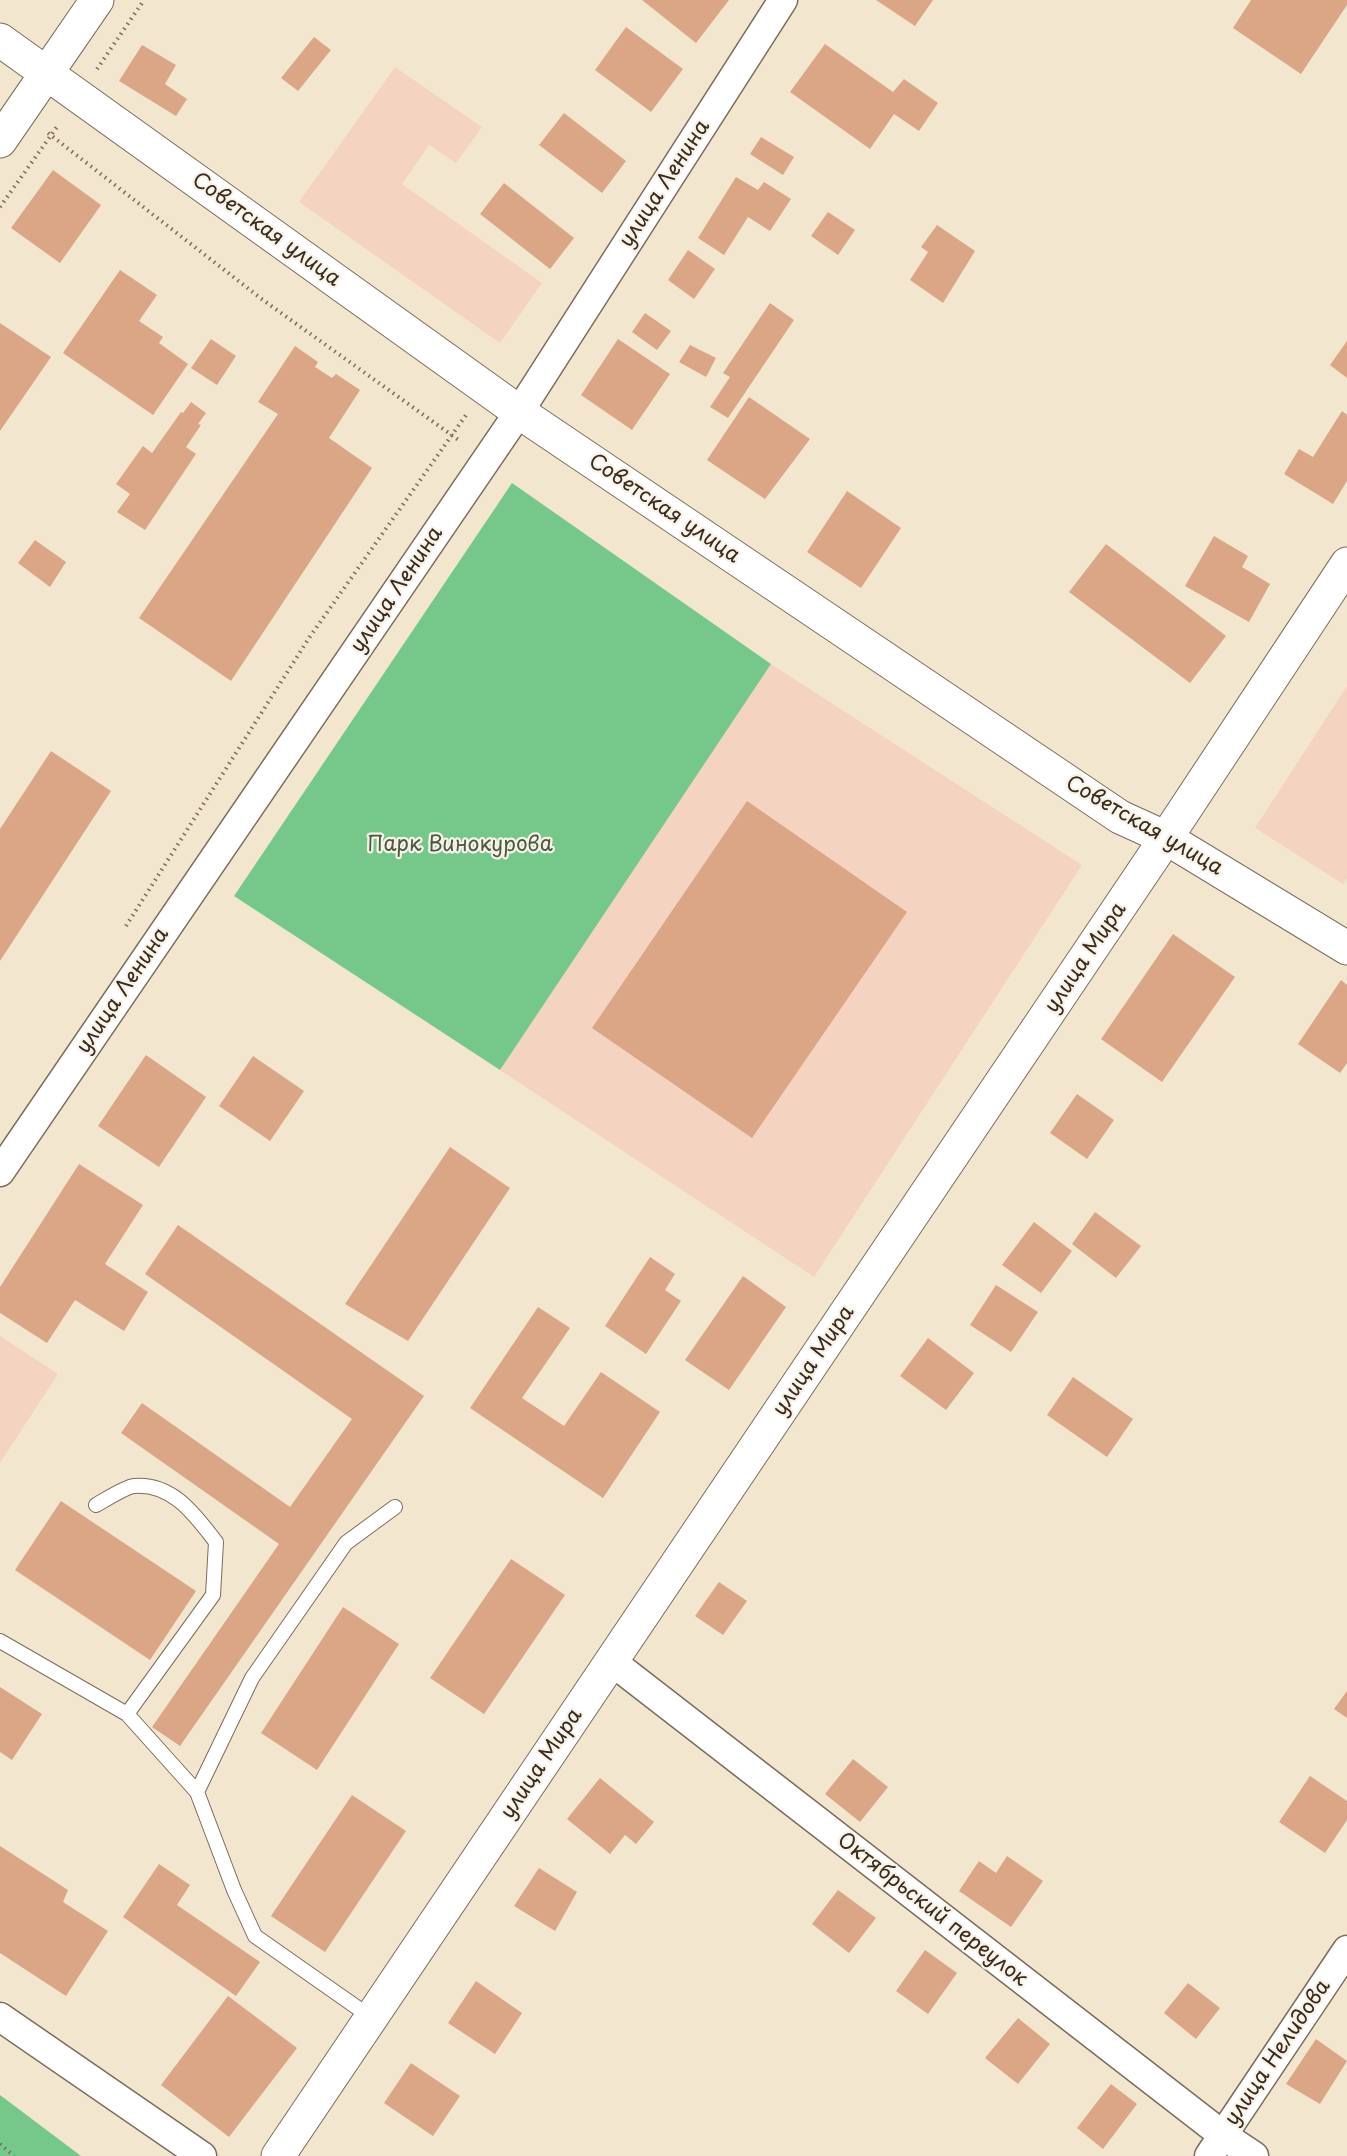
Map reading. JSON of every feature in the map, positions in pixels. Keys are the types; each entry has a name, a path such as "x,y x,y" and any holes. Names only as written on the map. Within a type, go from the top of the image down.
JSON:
{"main road":[{"path":"0,141 97,0"},
{"name":"Советская улица","path":"0,40 519,412 1120,817 1166,838 1347,948"},
{"name":"улица Мира","path":"278,2156 1166,838 1347,564"}],"street":[{"name":"улица Ленина","path":"0,1172 519,412 783,0"},
{"name":"Октябрьский переулок","path":"611,1662 1216,2146 1254,2156"},
{"name":"улица Нелидова","path":"1216,2146 1347,1950"},
{"path":"0,2018 202,2156"}],"lane":[{"path":"96,1504 133,1486 166,1491 193,1513 216,1542 213,1595 127,1714"},
{"path":"197,1792 258,1668 346,1543 395,1507"},
{"path":"0,1641 127,1714 197,1792 234,1890 255,1936 372,2018"}],"path":[{"path":"22,108 51,135 263,300 485,459"},
{"path":"120,935 309,638 485,388"},
{"path":"0,2144 14,2156"}],"shaded area":[{"path":"395,67 482,127 456,163 429,145 402,184 542,283 500,343 299,202"},
{"path":"771,664 1082,865 814,1277 500,1070"},
{"path":"1347,686 1347,878 1343,884 1255,828"},
{"path":"0,1336 58,1374 0,1463"}],"green space":[{"name":"Парк Винокурова","path":"512,483 771,664 500,1070 234,896"},
{"path":"0,2095 81,2156 0,2156"}],"building":[{"path":"642,0 729,0 696,43"},
{"path":"876,0 933,0 915,26"},
{"path":"1251,0 1347,0 1347,5 1301,74 1233,28"},
{"path":"626,27 683,69 651,112 595,70"},
{"path":"314,37 331,50 298,91 281,78"},
{"path":"825,44 893,92 904,79 938,103 919,131 894,114 870,149 790,92"},
{"path":"142,45 176,65 165,84 187,99 176,116 119,81"},
{"path":"564,113 626,161 602,193 539,145"},
{"path":"761,137 794,157 783,175 750,154"},
{"path":"53,170 101,205 60,263 11,228"},
{"path":"736,177 758,190 764,182 791,199 770,231 748,217 724,255 698,238"},
{"path":"504,183 574,238 550,269 480,214"},
{"path":"828,212 855,230 838,255 811,236"},
{"path":"937,225 975,251 943,303 910,280 928,252 921,247"},
{"path":"688,250 715,269 694,299 668,280"},
{"path":"120,270 157,295 139,321 163,337 159,343 188,364 153,415 63,353"},
{"path":"770,303 794,320 728,418 710,407 730,377 723,373"},
{"path":"645,313 671,331 657,350 632,332"},
{"path":"0,323 51,357 0,431"},
{"path":"211,339 236,356 217,385 191,368"},
{"path":"618,339 670,374 632,430 581,395"},
{"path":"1347,341 1347,378 1330,365"},
{"path":"690,345 716,358 706,377 679,362"},
{"path":"295,346 318,362 315,367 332,378 336,374 360,390 329,438 372,468 231,681 139,618 278,414 258,402"},
{"path":"749,397 810,439 765,499 707,460"},
{"path":"191,402 206,413 186,447 196,454 145,530 117,512 130,494 116,484 143,446 152,453 181,412 183,413"},
{"path":"1342,411 1347,415 1347,481 1333,504 1284,474 1299,449 1313,457"},
{"path":"847,491 901,528 861,588 807,552"},
{"path":"1214,536 1248,556 1242,567 1270,584 1249,622 1185,586"},
{"path":"35,540 66,562 50,587 18,563"},
{"path":"1106,544 1226,636 1190,683 1069,592"},
{"path":"51,751 111,791 0,961 0,829"},
{"path":"747,801 907,912 752,1138 592,1028"},
{"path":"1173,934 1235,977 1162,1082 1101,1039"},
{"path":"1341,980 1347,985 1347,1063 1340,1073 1298,1044"},
{"path":"146,1055 206,1097 159,1167 98,1126"},
{"path":"253,1056 304,1091 270,1141 219,1106"},
{"path":"1077,1094 1114,1120 1087,1159 1050,1133"},
{"path":"450,1147 510,1188 408,1341 345,1304"},
{"path":"79,1164 143,1205 105,1264 148,1292 124,1331 75,1300 47,1343 0,1313 0,1287"},
{"path":"1095,1212 1141,1246 1116,1278 1072,1244"},
{"path":"1034,1222 1072,1251 1041,1293 1002,1265"},
{"path":"178,1225 424,1396 180,1746 152,1727 279,1544 121,1433 142,1403 290,1507 352,1419 145,1274"},
{"path":"650,1257 675,1274 665,1290 681,1301 646,1354 605,1326"},
{"path":"743,1276 786,1307 729,1390 685,1360"},
{"path":"996,1285 1038,1312 1011,1352 970,1325"},
{"path":"538,1307 570,1328 522,1398 564,1426 601,1372 660,1412 603,1498 470,1408"},
{"path":"928,1338 974,1373 946,1410 900,1376"},
{"path":"1073,1377 1133,1419 1107,1457 1047,1415"},
{"path":"61,1501 196,1591 150,1660 15,1570"},
{"path":"511,1559 565,1595 484,1714 430,1678"},
{"path":"719,1582 747,1601 723,1635 695,1616"},
{"path":"343,1607 399,1644 317,1770 261,1733"},
{"path":"0,1687 42,1714 12,1760 0,1752"},
{"path":"1347,1691 1347,1718 1334,1709"},
{"path":"853,1759 888,1787 860,1822 825,1794"},
{"path":"1310,1776 1347,1801 1347,1820 1325,1853 1279,1822"},
{"path":"600,1778 654,1822 636,1844 625,1835 610,1854 567,1819"},
{"path":"352,1795 406,1831 325,1952 271,1916"},
{"path":"0,1846 68,1890 63,1902 108,1931 66,1996 0,1953"},
{"path":"1007,1856 1043,1881 1011,1927 959,1891 979,1861 996,1873"},
{"path":"159,1864 190,1885 177,1905 260,1962 236,1996 123,1917"},
{"path":"539,1868 577,1892 555,1931 514,1906"},
{"path":"838,1890 876,1918 849,1953 812,1924"},
{"path":"925,1950 957,1973 928,2014 896,1991"},
{"path":"476,1981 522,2013 495,2054 448,2023"},
{"path":"1188,1983 1220,2008 1196,2039 1164,2013"},
{"path":"228,1996 297,2048 229,2137 161,2085"},
{"path":"1018,2018 1050,2044 1018,2084 985,2058"},
{"path":"1316,2039 1347,2061 1320,2104 1286,2084"},
{"path":"411,2063 460,2096 433,2136 384,2103"},
{"path":"1111,2084 1137,2104 1103,2149 1077,2128"}]}
